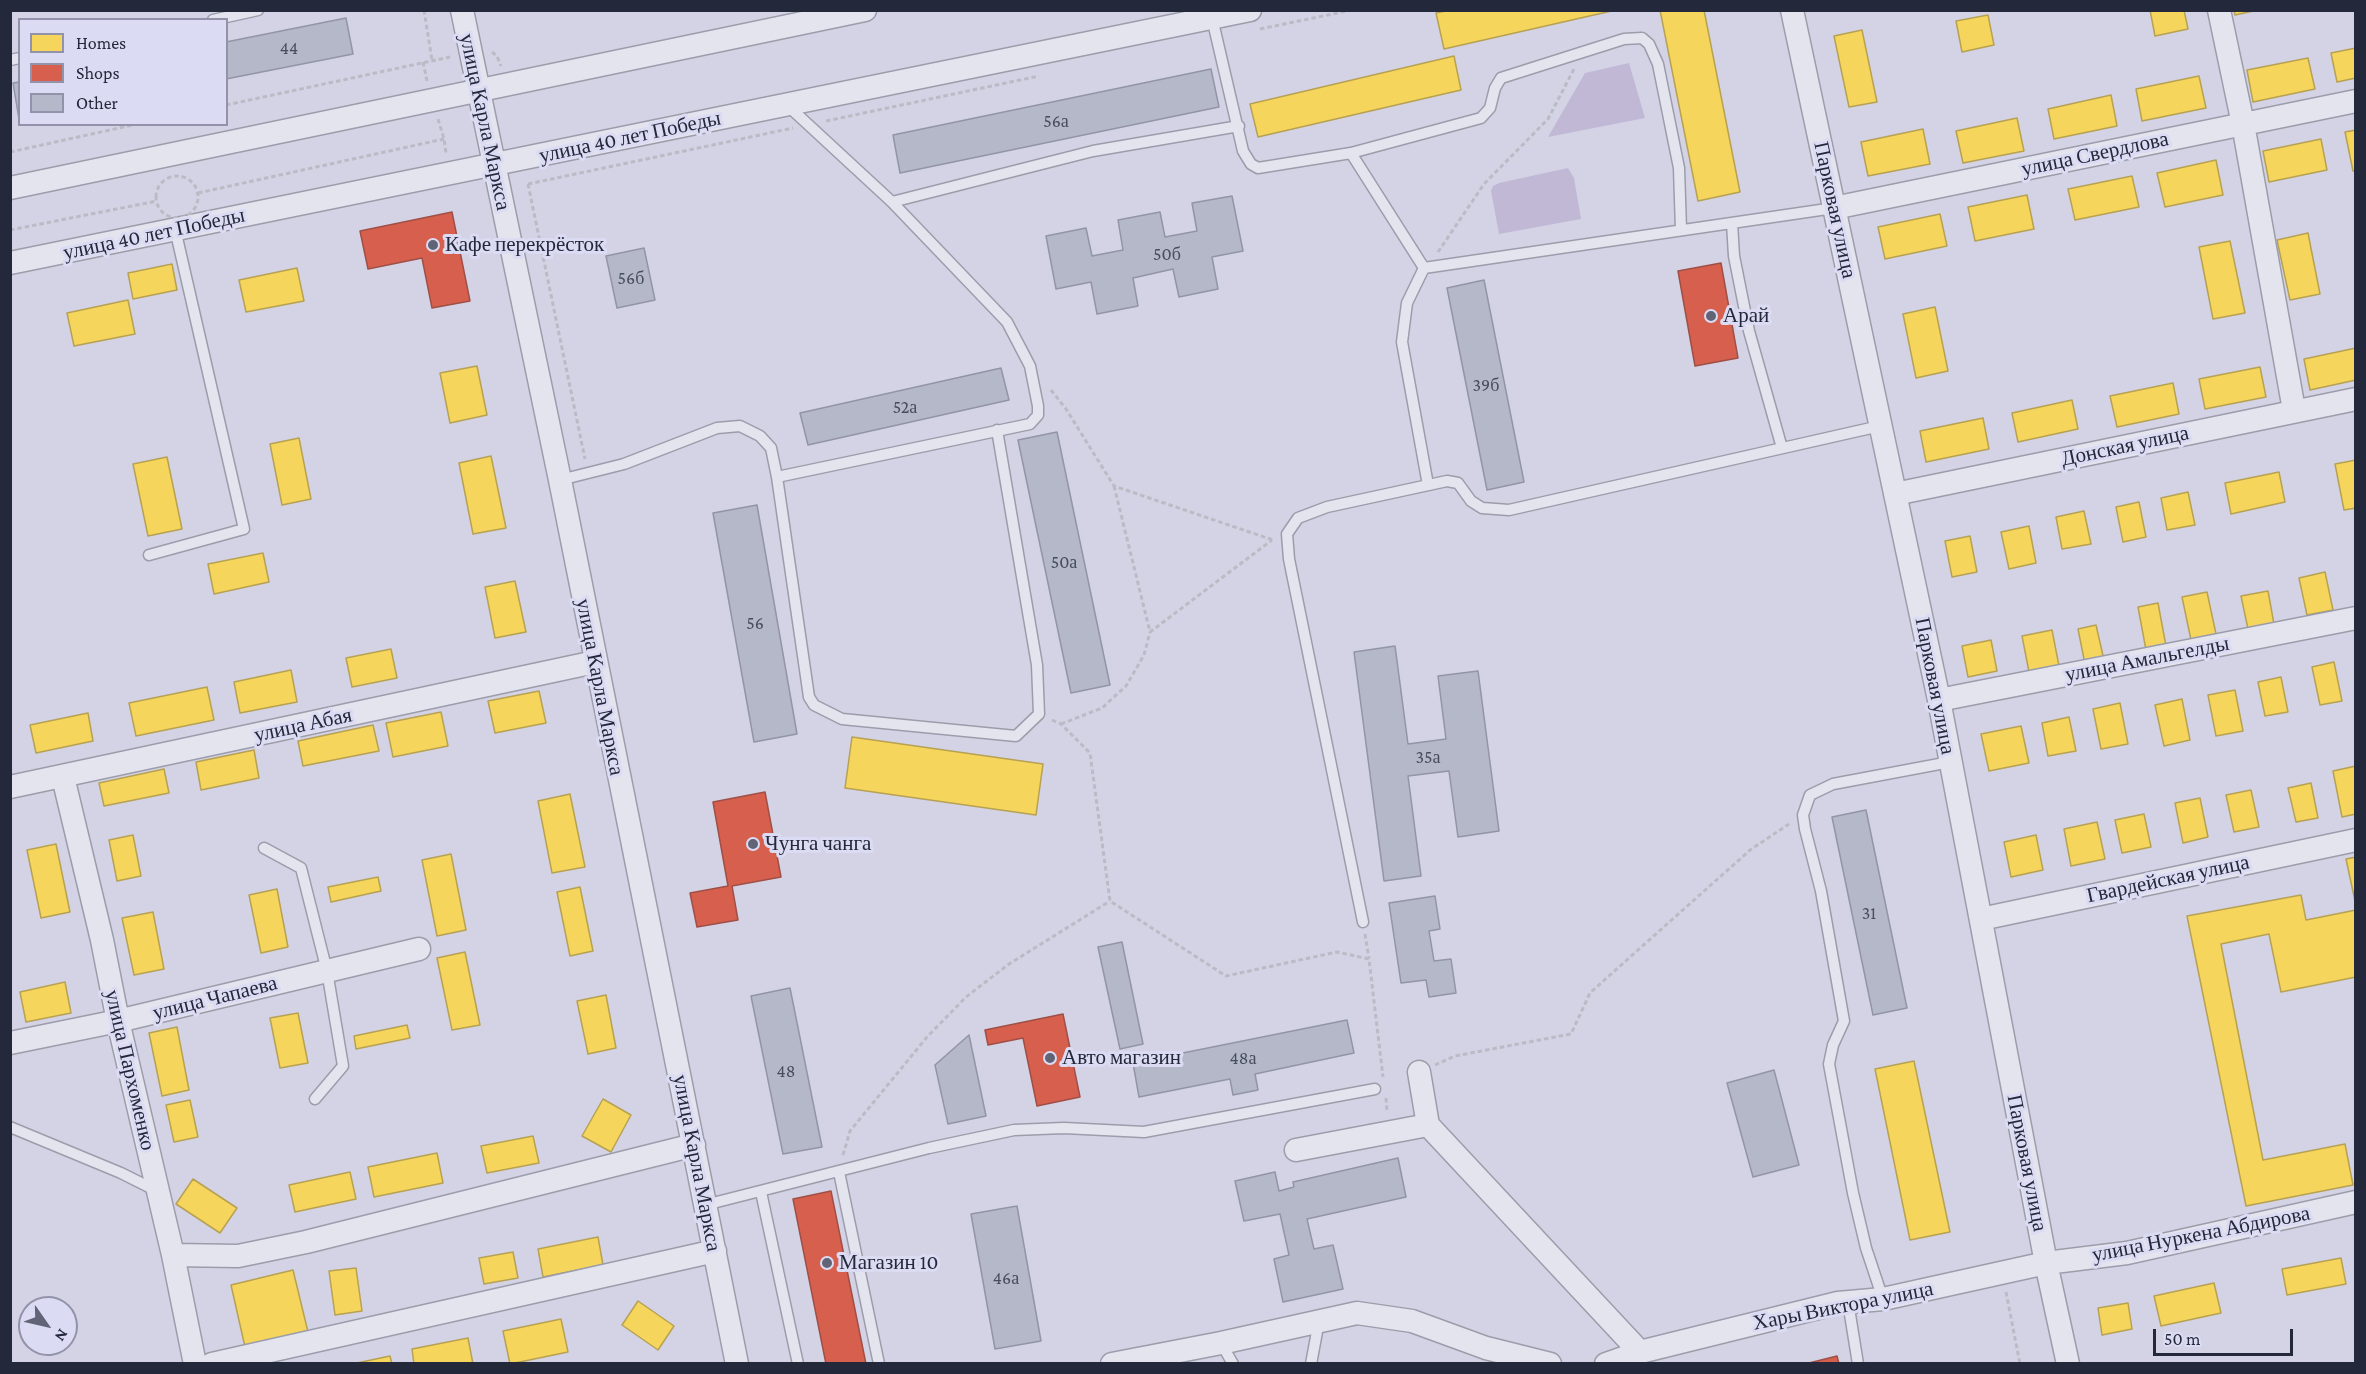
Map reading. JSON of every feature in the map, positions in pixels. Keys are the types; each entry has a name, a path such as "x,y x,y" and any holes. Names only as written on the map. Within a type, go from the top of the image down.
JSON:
{"street":[{"name":"улица Карла Маркса","path":"462,10 560,480 737,1364"},
{"path":"10,188 865,10"},
{"name":"Парковая улица","path":"1792,10 1939,700 2046,1263 2068,1364"},
{"path":"2219,10 2243,124 2294,410"},
{"name":"улица 40 лет Победы","path":"10,263 1212,18 1251,21"},
{"name":"улица Свердлова","path":"1834,208 2355,101"},
{"name":"Донская улица","path":"1895,494 2355,399"},
{"name":"улица Амальгелды","path":"1939,700 2355,618"},
{"name":"улица Абая","path":"10,787 595,662"},
{"name":"улица Пархоменко","path":"63,777 173,1255 195,1364"},
{"name":"Гвардейская улица","path":"1981,919 2355,840"},
{"name":"улица Чапаева","path":"10,1043 118,1021 419,949"},
{"path":"1419,1072 1428,1125 1640,1352"},
{"path":"1296,1150 1428,1125"},
{"path":"173,1255 238,1256 306,1242 694,1145"},
{"name":"улица Нуркена Абдирова","path":"2046,1263 2127,1253 2355,1202"},
{"path":"212,1364 716,1251"},
{"name":"Хары Виктора улица","path":"1612,1362 1640,1352 1848,1301 1882,1299 2046,1263"},
{"path":"1112,1364 1357,1313 1412,1321 1486,1348 1550,1364"}],"lane":[{"path":"222,18 258,10"},
{"path":"1212,18 1243,151 1251,164 1258,168 1351,153 1480,118 1490,108 1495,88 1501,78 1624,39 1642,38 1648,44 1658,64 1679,168 1682,230"},
{"path":"777,477 1030,424 1038,415 1030,366 1007,322 892,202 787,105"},
{"path":"892,202 1093,151 1239,126"},
{"path":"1351,153 1427,267"},
{"path":"1427,267 1834,208"},
{"path":"1732,223 1734,256 1749,332 1782,448"},
{"path":"149,555 244,529 175,229"},
{"path":"1427,267 1407,303 1402,342 1428,485"},
{"path":"560,480 624,464 717,428 740,426 760,436 771,448 777,477 809,697 814,705 842,718 1016,736 1039,714 1037,666 997,430"},
{"path":"1363,922 1291,570 1287,534 1298,518 1327,507 1447,481 1458,483 1471,501 1482,508 1509,510 1880,426"},
{"path":"1882,1299 1866,1248 1853,1193 1829,1064 1833,1045 1844,1021 1821,891 1803,814 1810,795 1833,784 1950,762"},
{"path":"264,848 301,868 327,971 343,1066 315,1099"},
{"path":"705,1205 929,1148 1014,1130 1064,1128 1144,1132 1380,1088"},
{"path":"10,1127 121,1173 158,1191"},
{"path":"839,1172 879,1364"},
{"path":"760,1192 798,1364"},
{"path":"1848,1301 1858,1364"},
{"path":"1311,1364 1319,1321"},
{"path":"1221,1343 1233,1364"}],"path":[{"path":"228,105 432,60 424,10"},
{"path":"1251,21 1352,10"},
{"path":"1427,267 1484,184 1548,119 1584,52"},
{"path":"528,184 1042,75"},
{"path":"10,152 128,126"},
{"path":"198,192 444,139"},
{"path":"522,159 588,473"},
{"path":"170,177 184,177 190,180 198,192 196,207 185,216 171,217 160,208 157,201 159,187 170,177"},
{"path":"10,230 157,201"},
{"path":"1030,366 1066,409 1114,486 1150,632 1144,655 1126,686 1102,708 1061,724"},
{"path":"1114,486 1274,540"},
{"path":"1150,632 1274,540 1287,534"},
{"path":"1039,714 1061,724 1090,753 1110,901 1227,976 1337,952 1369,959"},
{"path":"1419,1072 1455,1056 1571,1034 1590,993 1750,850 1803,814"},
{"path":"839,1172 850,1131 927,1037 966,997 1009,964 1110,901"},
{"path":"1363,922 1369,959 1380,1088"},
{"path":"1386,1098 1390,1132"},
{"path":"2002,1273 2020,1364"}],"shaded area":[{"path":"1629,63 1645,118 1548,137 1585,73"},
{"path":"1568,168 1574,178 1581,219 1499,234 1491,191 1493,186"}],"building: Homes":[{"path":"1450,10 1616,10 1444,49 1436,13"},
{"path":"1660,10 1704,10 1740,192 1698,201"},
{"path":"2150,10 2184,10 2188,29 2155,36"},
{"path":"2234,10 2258,10 2235,15"},
{"path":"1988,15 1994,45 1962,52 1956,21"},
{"path":"1862,30 1877,102 1849,107 1834,36"},
{"path":"2356,48 2356,78 2337,82 2331,53"},
{"path":"1454,56 1461,90 1258,137 1250,104"},
{"path":"2308,58 2315,89 2253,102 2247,70"},
{"path":"2199,76 2206,108 2142,121 2136,89"},
{"path":"2111,95 2117,126 2054,139 2048,109"},
{"path":"2017,118 2024,151 1963,163 1956,131"},
{"path":"1923,129 1930,164 1868,176 1861,142"},
{"path":"2356,130 2356,171 2353,171 2345,132"},
{"path":"2321,139 2327,170 2269,182 2263,151"},
{"path":"2216,160 2223,195 2165,207 2157,173"},
{"path":"2132,176 2139,207 2075,220 2068,189"},
{"path":"2027,195 2034,229 1975,241 1968,207"},
{"path":"1940,214 1947,246 1885,259 1878,227"},
{"path":"2308,233 2320,294 2290,300 2277,240"},
{"path":"2230,241 2245,313 2213,319 2199,247"},
{"path":"172,264 177,290 133,299 128,273"},
{"path":"297,268 304,301 246,312 239,280"},
{"path":"128,300 135,334 74,346 67,313"},
{"path":"1935,307 1948,371 1916,378 1903,314"},
{"path":"2356,348 2356,380 2310,390 2304,359"},
{"path":"477,366 487,415 450,423 440,373"},
{"path":"2260,367 2266,397 2205,409 2199,379"},
{"path":"2173,383 2179,414 2117,427 2110,396"},
{"path":"2072,400 2078,429 2018,442 2012,413"},
{"path":"1983,418 1989,449 1926,462 1920,431"},
{"path":"299,438 311,499 282,505 270,444"},
{"path":"491,456 506,528 473,534 459,463"},
{"path":"167,457 182,529 148,536 133,464"},
{"path":"2356,460 2356,508 2344,510 2335,464"},
{"path":"2279,472 2285,502 2231,514 2225,483"},
{"path":"2188,492 2195,525 2167,530 2161,498"},
{"path":"2139,502 2146,537 2123,542 2116,507"},
{"path":"2084,511 2091,544 2062,549 2056,517"},
{"path":"2029,526 2036,563 2009,569 2001,532"},
{"path":"1970,536 1977,572 1952,577 1945,541"},
{"path":"263,553 269,582 214,594 208,564"},
{"path":"2325,572 2333,610 2307,615 2299,578"},
{"path":"515,581 526,632 495,638 485,587"},
{"path":"2268,591 2274,624 2248,629 2241,596"},
{"path":"2207,592 2216,634 2191,640 2182,597"},
{"path":"2158,603 2166,646 2146,650 2138,607"},
{"path":"2096,625 2104,660 2085,664 2078,629"},
{"path":"2052,630 2059,666 2029,672 2022,636"},
{"path":"1991,640 1997,671 1968,677 1962,646"},
{"path":"391,649 397,678 352,687 346,658"},
{"path":"2334,662 2342,701 2320,705 2312,667"},
{"path":"291,670 297,702 240,713 234,682"},
{"path":"2281,677 2288,712 2265,716 2258,682"},
{"path":"207,687 214,720 136,736 129,703"},
{"path":"2235,690 2243,731 2216,736 2208,695"},
{"path":"539,691 546,723 495,733 488,701"},
{"path":"2182,699 2190,740 2164,746 2155,705"},
{"path":"2120,703 2128,744 2101,749 2093,709"},
{"path":"441,712 448,746 393,757 386,723"},
{"path":"88,713 93,741 36,753 30,725"},
{"path":"2069,717 2076,751 2048,756 2042,723"},
{"path":"373,725 379,751 303,766 298,741"},
{"path":"2021,726 2029,763 1989,771 1981,734"},
{"path":"852,737 1043,764 1036,815 845,788"},
{"path":"254,750 259,778 201,790 196,762"},
{"path":"2356,766 2356,814 2342,817 2333,771"},
{"path":"164,769 169,793 104,806 99,783"},
{"path":"2311,783 2318,818 2296,822 2288,788"},
{"path":"2251,790 2259,827 2234,832 2226,795"},
{"path":"570,794 585,867 552,873 538,801"},
{"path":"2200,798 2208,837 2183,843 2175,803"},
{"path":"2144,814 2151,847 2122,853 2115,820"},
{"path":"2097,822 2105,859 2071,866 2064,829"},
{"path":"133,835 141,876 117,881 109,840"},
{"path":"2036,835 2043,870 2011,877 2004,842"},
{"path":"56,844 70,912 41,918 27,850"},
{"path":"451,854 466,930 437,936 422,860"},
{"path":"2356,857 2356,901 2355,901 2346,859"},
{"path":"378,877 381,891 331,902 328,887"},
{"path":"580,887 593,951 570,956 557,892"},
{"path":"277,889 288,947 261,953 249,895"},
{"path":"2301,895 2306,920 2356,910 2356,977 2281,992 2269,934 2221,944 2263,1160 2345,1144 2353,1185 2246,1206 2187,916"},
{"path":"153,912 164,969 134,975 122,918"},
{"path":"465,952 480,1025 452,1030 437,958"},
{"path":"65,982 71,1013 26,1022 20,992"},
{"path":"606,995 616,1048 588,1054 577,1001"},
{"path":"298,1013 308,1063 280,1068 270,1018"},
{"path":"407,1025 410,1038 356,1049 354,1036"},
{"path":"177,1027 189,1090 162,1096 149,1033"},
{"path":"1914,1061 1950,1232 1910,1240 1875,1069"},
{"path":"603,1099 631,1115 611,1152 582,1136"},
{"path":"190,1100 198,1137 174,1142 166,1105"},
{"path":"533,1136 539,1163 487,1173 481,1146"},
{"path":"437,1153 443,1183 374,1197 368,1167"},
{"path":"350,1172 356,1199 295,1212 289,1185"},
{"path":"193,1179 237,1208 220,1233 176,1204"},
{"path":"598,1237 603,1265 543,1277 538,1249"},
{"path":"513,1252 518,1278 484,1284 479,1258"},
{"path":"2341,1258 2346,1284 2287,1295 2282,1269"},
{"path":"356,1268 362,1311 335,1315 329,1271"},
{"path":"293,1270 308,1332 245,1347 231,1285"},
{"path":"2214,1283 2221,1313 2161,1326 2154,1296"},
{"path":"638,1301 674,1326 658,1350 622,1325"},
{"path":"2128,1303 2132,1329 2102,1335 2098,1308"},
{"path":"561,1319 568,1352 510,1364 503,1331"},
{"path":"468,1338 473,1364 414,1364 412,1349"},
{"path":"390,1356 392,1364 352,1364"}],"building: Shops":[{"path":"452,212 470,301 432,308 422,258 368,269 360,231"},
{"path":"1721,263 1738,358 1695,366 1678,271"},
{"path":"765,792 781,877 732,886 738,920 697,927 690,893 728,886 713,802"},
{"path":"1063,1014 1080,1097 1037,1106 1023,1038 988,1045 985,1030"},
{"path":"831,1191 866,1364 826,1364 793,1199"},
{"path":"1837,1356 1839,1364 1805,1364"}],"building: Other":[{"path":"346,18 353,54 228,79 228,42"},
{"path":"1211,69 1219,107 900,173 893,135"},
{"path":"18,82 18,113 13,83"},
{"path":"1232,196 1243,251 1212,257 1218,289 1179,297 1173,269 1133,278 1138,306 1097,314 1091,282 1056,289 1046,236 1086,228 1092,256 1123,250 1118,220 1160,212 1165,237 1197,231 1192,203"},
{"path":"644,248 655,300 617,308 606,256"},
{"path":"1484,280 1524,482 1487,490 1447,288"},
{"path":"1001,368 1009,400 808,445 800,413"},
{"path":"1057,432 1110,685 1071,693 1018,440"},
{"path":"757,505 797,734 754,742 713,513"},
{"path":"1395,646 1408,744 1446,739 1438,676 1478,671 1499,831 1458,837 1449,771 1408,776 1421,876 1384,881 1354,652"},
{"path":"1866,810 1907,1008 1873,1015 1832,817"},
{"path":"1435,896 1440,929 1429,931 1434,961 1451,959 1456,993 1429,997 1426,980 1401,983 1389,903"},
{"path":"1122,942 1143,1044 1120,1049 1098,947"},
{"path":"790,988 822,1147 783,1154 751,996"},
{"path":"1347,1020 1354,1053 1255,1074 1258,1090 1233,1095 1230,1079 1139,1097 1133,1063"},
{"path":"969,1035 986,1116 948,1124 935,1065"},
{"path":"1774,1070 1799,1165 1753,1177 1727,1083"},
{"path":"1398,1158 1406,1197 1307,1219 1314,1249 1333,1245 1343,1289 1283,1302 1274,1259 1289,1255 1280,1214 1244,1221 1235,1181 1275,1172 1279,1191 1294,1187 1293,1182"},
{"path":"1017,1206 1041,1341 995,1349 971,1214"}],"place":[{"name":"Кафе перекрёсток","path":"433,245"},
{"name":"Арай","path":"1711,316"},
{"name":"Чунга чанга","path":"753,844"},
{"name":"Авто магазин","path":"1050,1058"},
{"name":"Магазин 10","path":"827,1263"}]}
